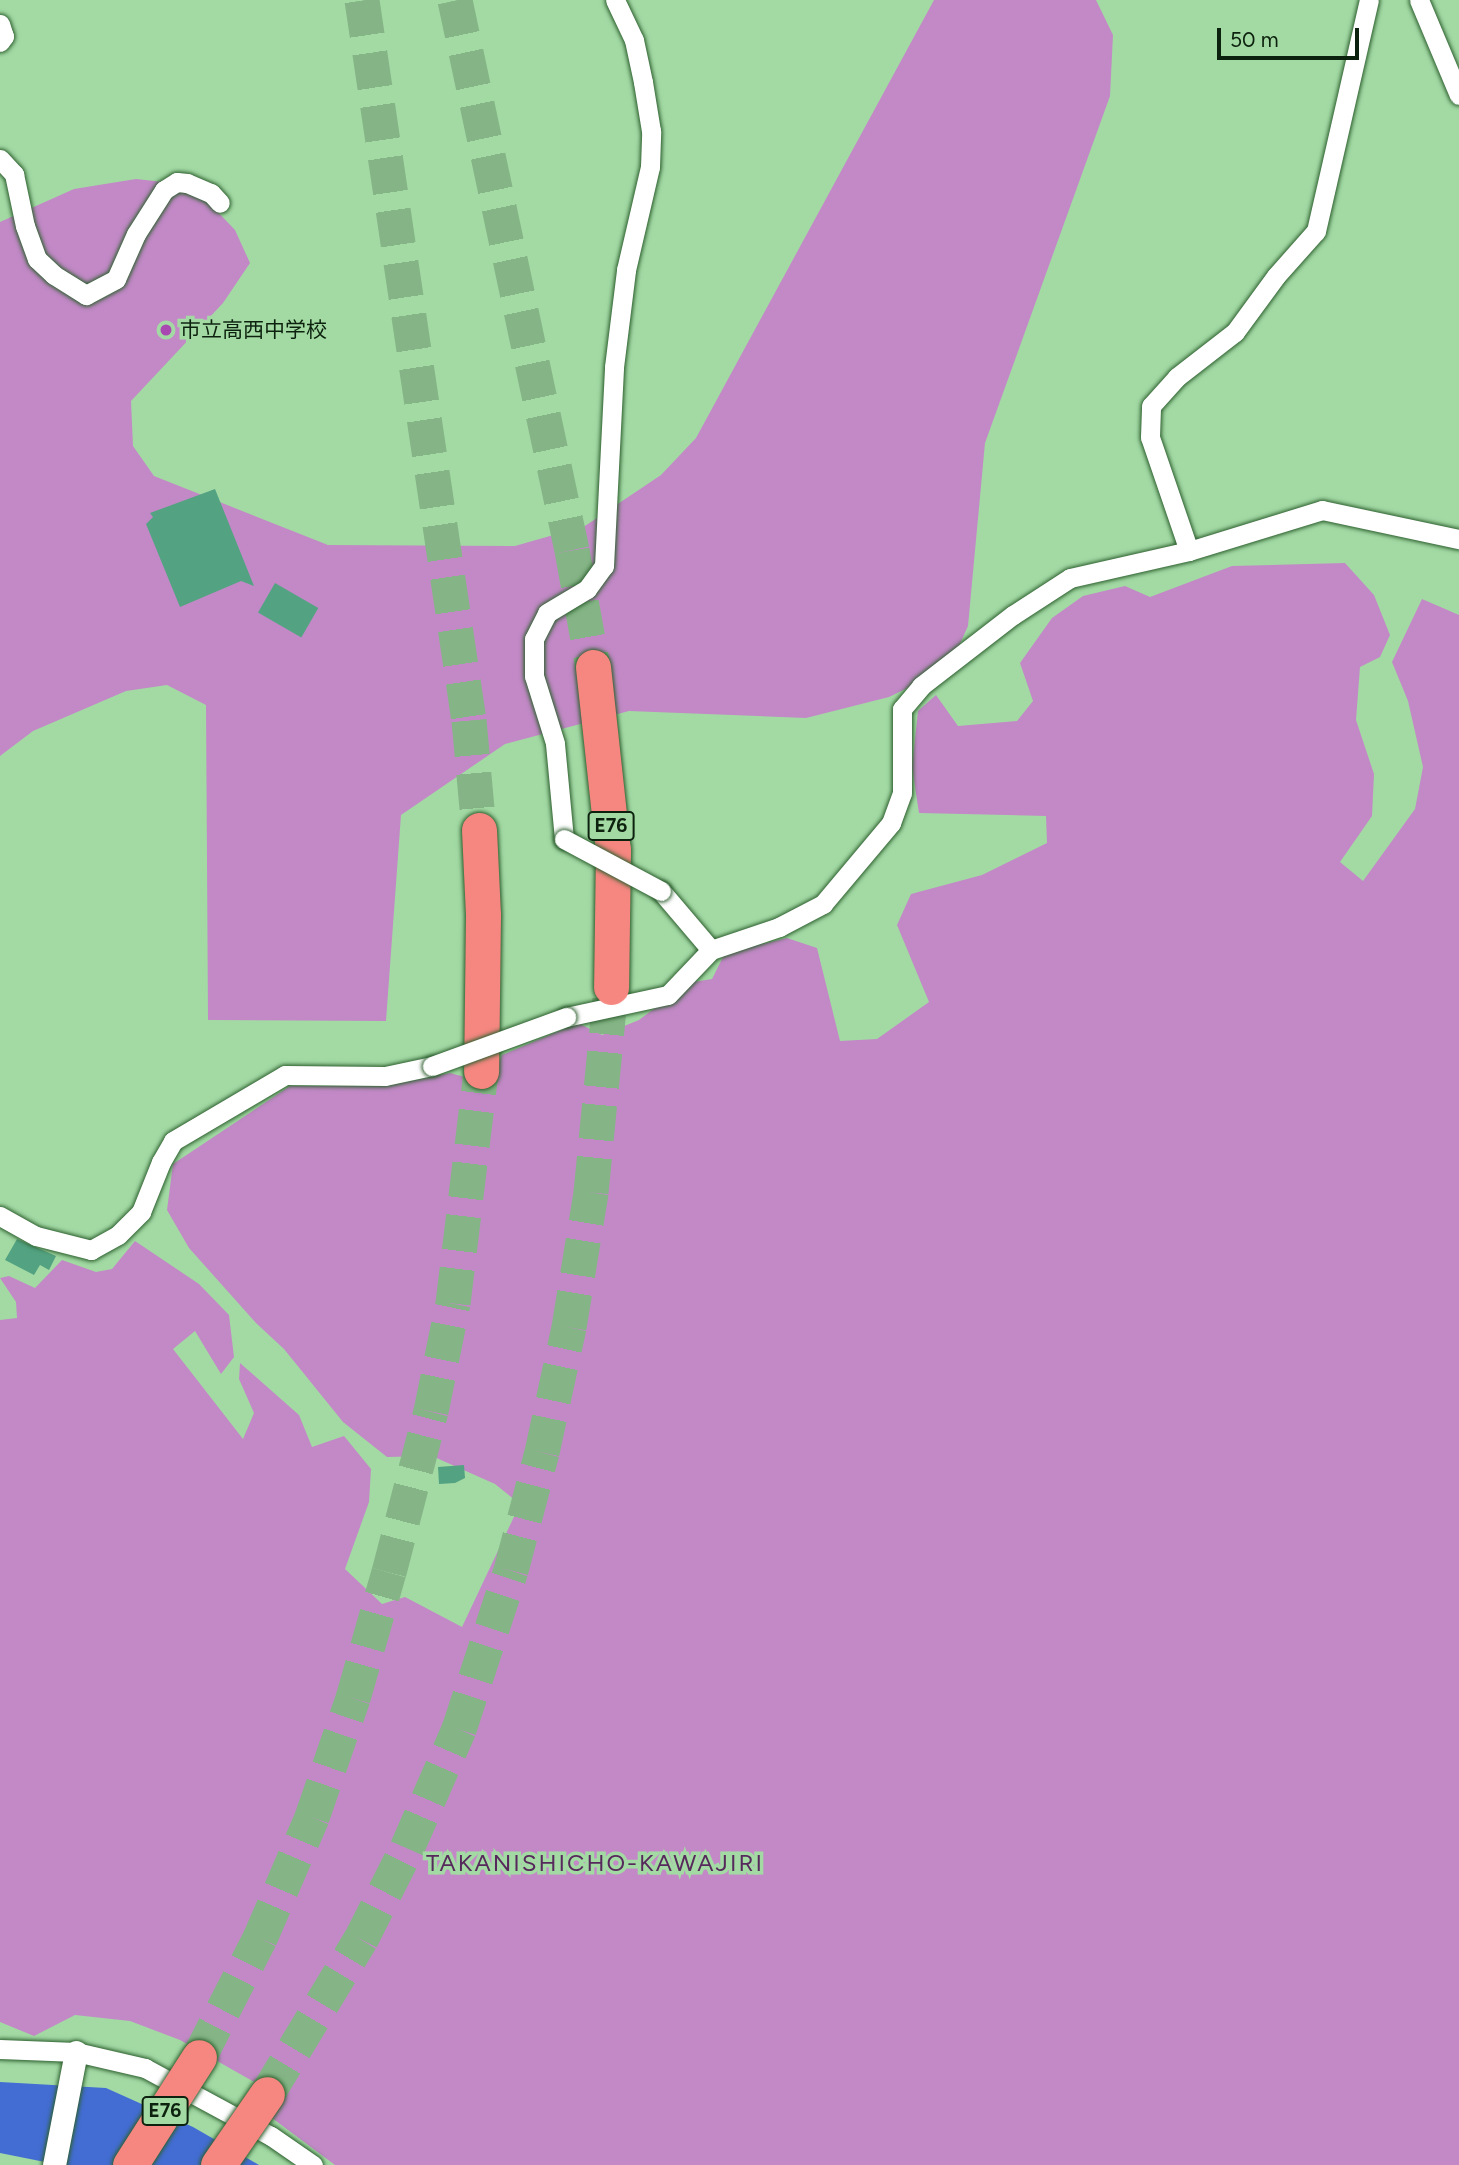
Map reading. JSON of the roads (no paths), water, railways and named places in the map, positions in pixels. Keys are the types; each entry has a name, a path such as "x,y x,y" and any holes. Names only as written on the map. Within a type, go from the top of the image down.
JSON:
{"highway":[{"name":"E76","path":"593,667 613,850 611,987"},
{"path":"480,830 483,928 481,1071"},
{"name":"E76","path":"128,2165 199,2057"},
{"path":"218,2165 267,2094"}],"street":[{"path":"615,0 634,40 651,131 650,167 626,270 618,339 604,566 587,589 547,613 534,639 534,676 555,743 565,839 661,891 711,950"},
{"path":"1189,551 1150,437 1151,406 1177,377 1235,332 1276,276 1316,231 1369,0"},
{"path":"1419,0 1459,95"},
{"path":"0,24 4,36 0,42"},
{"path":"0,159 14,174 25,226 37,259 54,275 86,295 116,279 136,234 164,190 177,182 187,183 211,194 220,204"},
{"path":"0,1216 36,1236 91,1250 118,1236 141,1212 161,1162 173,1141 285,1075 386,1076 432,1066 566,1017 668,995 711,950 779,927 822,904 891,823 902,793 902,709 921,686 1013,615 1070,578 1189,551 1322,510 1459,539"},
{"path":"2,2049 76,2052 145,2068 271,2136 313,2165"},
{"path":"54,2165 76,2052"}],"water":[{"path":"0,2082 106,2088 193,2127 259,2165 60,2165 0,2153"}],"tunnel":[{"path":"362,0 469,720 479,830"},
{"path":"455,0 572,550 593,667"},
{"path":"267,2094 361,1939 407,1848 459,1729 511,1570 542,1452 569,1327 591,1192 611,987"},
{"path":"199,2057 260,1938 312,1817 353,1698 431,1411 453,1303 481,1071"}],"place":[{"name":"市立高西中学校","path":"166,330"}],"district":[{"name":"TAKANISHICHO-KAWAJIRI","path":"595,1863"}]}
